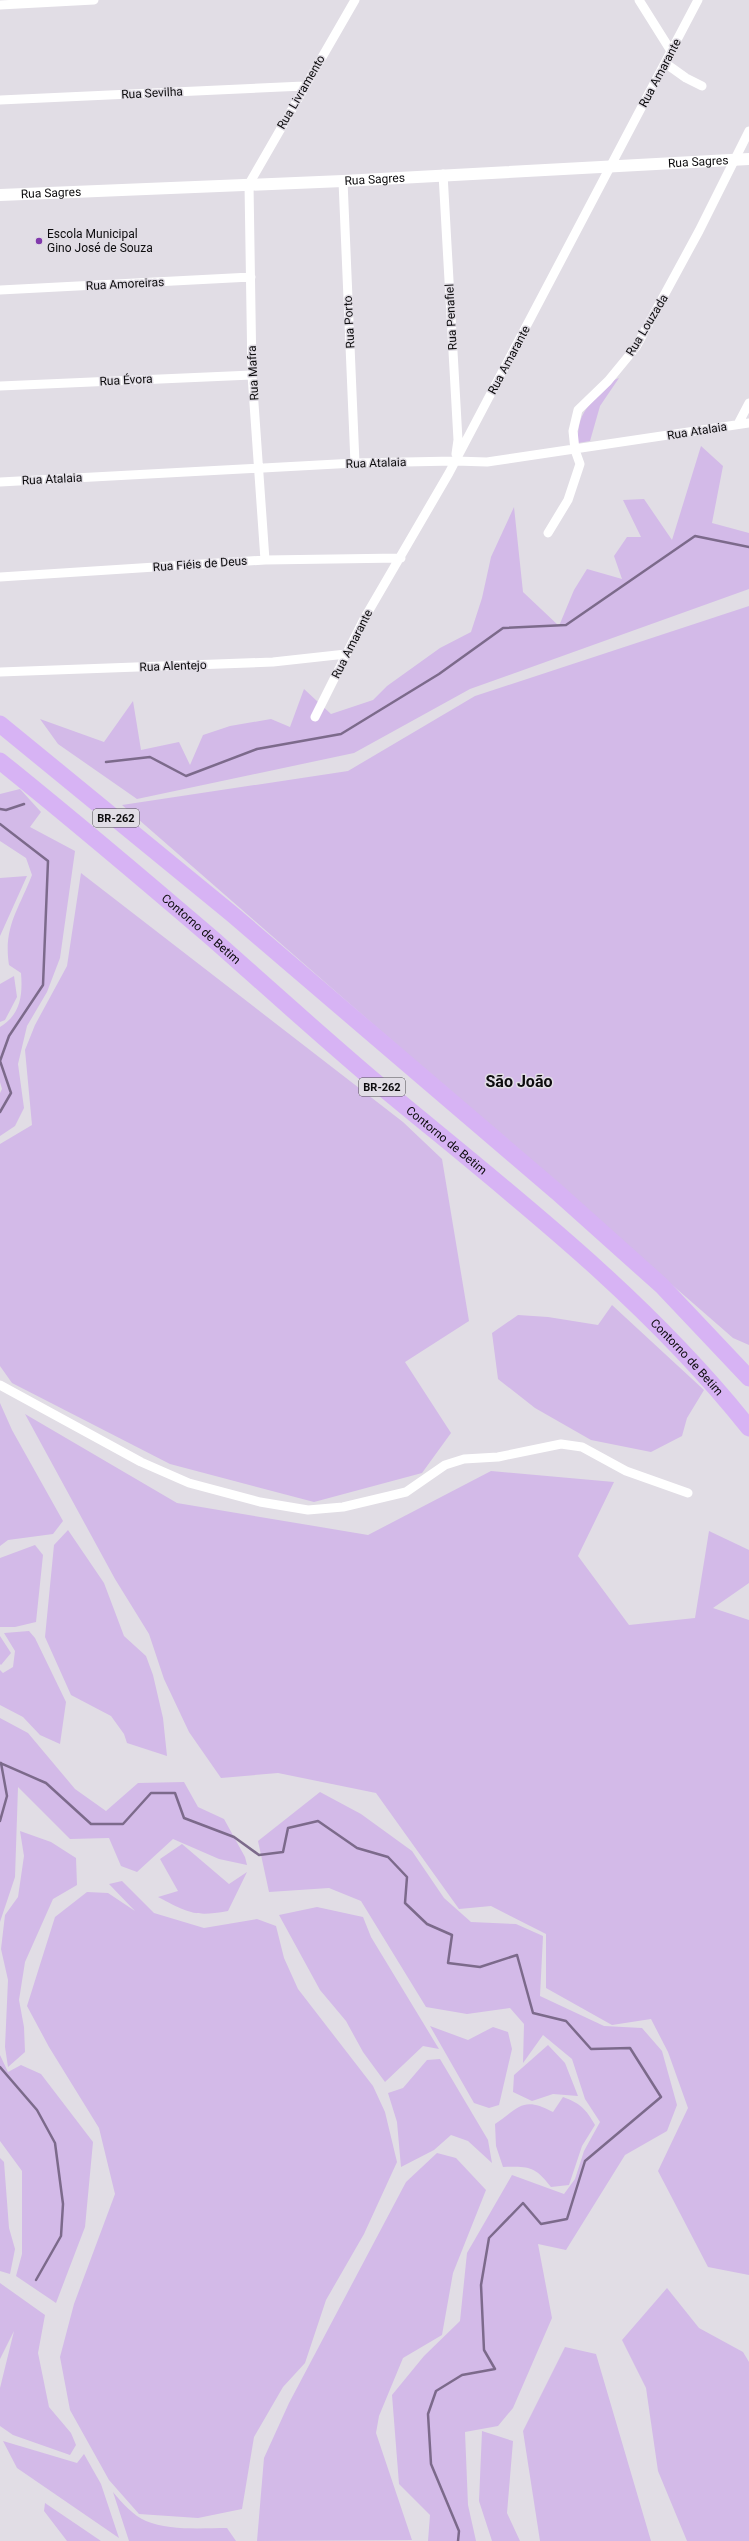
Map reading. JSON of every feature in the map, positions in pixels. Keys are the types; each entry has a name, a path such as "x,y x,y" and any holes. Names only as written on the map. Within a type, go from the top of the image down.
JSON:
{"highway":[{"name":"BR-262","path":"0,724 232,914 556,1192 662,1286 749,1378"},
{"name":"Contorno de Betim","path":"0,761 157,891 369,1076 538,1217 636,1304 729,1402 749,1428"}],"street":[{"path":"0,5 94,0"},
{"name":"Rua Livramento","path":"249,184 304,86 355,0"},
{"path":"639,0 671,51"},
{"name":"Rua Amarante","path":"315,717 346,654 455,461 698,0"},
{"path":"665,63 686,78 702,86"},
{"name":"Rua Sevilha","path":"0,100 304,86"},
{"name":"Rua Louzada","path":"548,533 568,500 580,464 575,450 573,431 578,410 608,381 636,347 749,131"},
{"name":"Rua Sagres","path":"0,195 343,181 443,174 749,159"},
{"name":"Rua Penafiel","path":"443,174 458,440 455,461"},
{"name":"Rua Porto","path":"343,181 355,463"},
{"name":"Rua Mafra","path":"249,184 252,375 265,560"},
{"name":"Rua Amoreiras","path":"0,290 251,278"},
{"name":"Rua Évora","path":"0,386 252,375"},
{"path":"738,424 749,404"},
{"name":"Rua Atalaia","path":"0,482 355,463 455,461 487,462 749,423"},
{"name":"Rua Fiéis de Deus","path":"0,577 265,560 400,558"},
{"name":"Rua Alentejo","path":"0,672 273,662 346,654"},
{"path":"0,1385 141,1462 189,1483 260,1502 308,1510 343,1507 406,1492 446,1466 464,1459 498,1457 561,1444 582,1447 626,1471 688,1493"}],"shaded area":[{"path":"619,378 600,406 590,441 578,443 580,421 584,413 614,380"},
{"path":"701,446 723,466 712,523 749,533 749,589 470,689 354,753 137,799 58,744 40,719 104,742 133,701 141,750 179,742 190,765 203,735 230,726 271,719 290,727 304,689 331,714 373,700 387,686 440,648 471,632 482,598 491,557 514,507 523,592 559,626 574,590 587,569 622,579 614,556 627,537 641,537 623,500 644,499 672,540"},
{"path":"749,606 749,1345 733,1338 122,805 348,771 475,696"},
{"path":"20,789 41,812 30,827 75,851 60,958 47,992 27,1026 18,1064 24,1108 15,1126 0,1136 0,1093 2,1089 0,1082 0,1027 12,1017 21,997 21,973 9,965 8,940 13,918 32,875 26,858 0,841 0,794"},
{"path":"81,873 403,1122 442,1159 469,1321 405,1362 451,1433 422,1473 314,1502 170,1464 12,1383 0,1366 0,1144 32,1125 25,1050 35,1025 67,966"},
{"path":"27,876 0,936 0,878"},
{"path":"14,976 17,997 5,1020 0,1022 0,984"},
{"path":"612,1305 704,1390 687,1418 682,1436 651,1452 591,1440 535,1408 498,1379 492,1333 518,1315 548,1317 598,1325"},
{"path":"0,1403 12,1430 63,1521 53,1534 8,1540 0,1546"},
{"path":"25,1414 177,1503 368,1535 491,1471 614,1482 578,1556 629,1625 695,1618 709,1531 749,1550 749,1583 713,1608 749,1620 749,2275 708,2267 658,2171 688,2108 668,2052 651,2019 612,2025 546,1988 546,1934 491,1906 459,1909 376,1793 278,1773 221,1778 189,1732 164,1679 149,1634 115,1579"},
{"path":"68,1530 104,1583 124,1636 146,1656 153,1675 163,1718 167,1756 127,1743 124,1734 111,1716 71,1695 45,1637 54,1545"},
{"path":"35,1545 43,1555 36,1622 15,1627 0,1627 0,1558"},
{"path":"29,1631 35,1638 66,1702 60,1744 40,1735 23,1717 0,1705 0,1670 3,1673 13,1667 15,1651 4,1633"},
{"path":"0,1636 11,1653 1,1665 0,1664"},
{"path":"0,1718 28,1733 75,1789 106,1811 138,1783 184,1782 198,1807 224,1819 245,1857 247,1865 219,1859 173,1839 137,1872 121,1866 109,1838 70,1839 18,1787 15,1877 0,1922"},
{"path":"320,1792 361,1814 412,1851 444,1898 471,1922 516,1924 543,1936 540,1996 604,2026 642,2028 662,2051 677,2105 667,2131 625,2155 566,2250 538,2244 552,2318 513,2408 498,2426 465,2432 468,2505 476,2541 428,2541 430,2515 399,2484 392,2395 424,2356 460,2321 467,2253 512,2175 564,2194 575,2179 584,2151 600,2122 585,2099 572,2059 543,2035 523,2063 524,2024 510,2008 467,2014 426,2007 361,1901 329,1888 269,1892 258,1841"},
{"path":"20,1831 51,1842 76,1858 77,1885 53,1899 25,1962 19,2000 24,2027 25,2052 8,2067 5,2047 8,1980 1,1949 5,1915 18,1897 24,1856"},
{"path":"182,1844 229,1884 247,1872 228,1911 207,1914 192,1912 177,1907 158,1897 178,1891 160,1859"},
{"path":"122,1881 154,1913 204,1928 257,1919 276,1926 284,1958 298,1989 373,2086 385,2112 397,2162 364,2234 326,2300 305,2363 283,2387 254,2437 242,2509 198,2518 139,2514 109,2480 70,2410 60,2357 74,2304 115,2194 99,2128 49,2047 27,2006 55,1917 87,1892 108,1893 135,1911 109,1884"},
{"path":"317,1907 363,1917 371,1937 439,2049 423,2046 385,2082 363,2052 346,2021 320,1990 279,1915"},
{"path":"430,2026 468,2040 493,2027 508,2032 512,2049 499,2105 489,2108 474,2103"},
{"path":"548,2045 565,2063 578,2096 553,2094 532,2101 513,2092 514,2075"},
{"path":"0,2055 8,2072 21,2065 41,2074 93,2142 85,2227 56,2303 16,2276 22,2254 22,2171 0,2141"},
{"path":"440,2059 488,2140 492,2163 468,2141 451,2135 434,2150 401,2167 397,2122 388,2093 403,2088 427,2060"},
{"path":"563,2097 582,2107 595,2125 582,2146 569,2185 551,2187 536,2171 525,2167 503,2167 496,2146 495,2124 516,2109 528,2104 543,2107 553,2112"},
{"path":"437,2153 456,2158 486,2190 453,2273 442,2335 403,2358 379,2416 376,2433 412,2540 257,2541 264,2458 289,2403 406,2182"},
{"path":"0,2158 4,2162 9,2228 15,2249 10,2274 0,2271"},
{"path":"0,2283 45,2315 38,2353 49,2407 71,2433 76,2445 70,2455 13,2435 0,2426 0,2388 14,2331 0,2359"},
{"path":"667,2288 699,2328 743,2352 749,2362 749,2541 687,2541 658,2471 646,2388 622,2340"},
{"path":"565,2347 596,2354 651,2541 540,2541 523,2431"},
{"path":"482,2431 513,2441 507,2513 520,2541 492,2541 479,2501"},
{"path":"3,2441 77,2463 84,2454 101,2484 119,2538 17,2468"},
{"path":"113,2492 133,2513 146,2521 176,2528 227,2528 236,2541 129,2541"},
{"path":"45,2503 101,2541 67,2541 44,2511"}],"waterway":[{"path":"106,762 150,757 186,776 257,749 341,734 439,674 503,628 566,625 695,536 749,547"},
{"path":"0,809 6,810 24,804"},
{"path":"0,824 48,861 43,985 9,1036 0,1061 11,1093 0,1112"},
{"path":"0,1763 46,1783 91,1824 123,1824 151,1793 175,1793 184,1818 234,1837 259,1855 283,1852 288,1828 318,1821 357,1848 388,1857 407,1877 405,1903 427,1924 452,1935 448,1963 480,1967 517,1955 533,2013 566,2021 591,2049 630,2048 661,2097 585,2161 567,2219 541,2224 523,2203 489,2238 481,2285 484,2350 495,2369 462,2375 436,2391 428,2414 431,2464 459,2531 458,2541"},
{"path":"0,1821 7,1796 1,1763"},
{"path":"0,2067 37,2110 55,2143 63,2204 61,2236 36,2280"}],"place":[{"name":"Escola Municipal Gino José de Souza","path":"39,241"}],"district":[{"name":"São João","path":"519,1081"}]}
